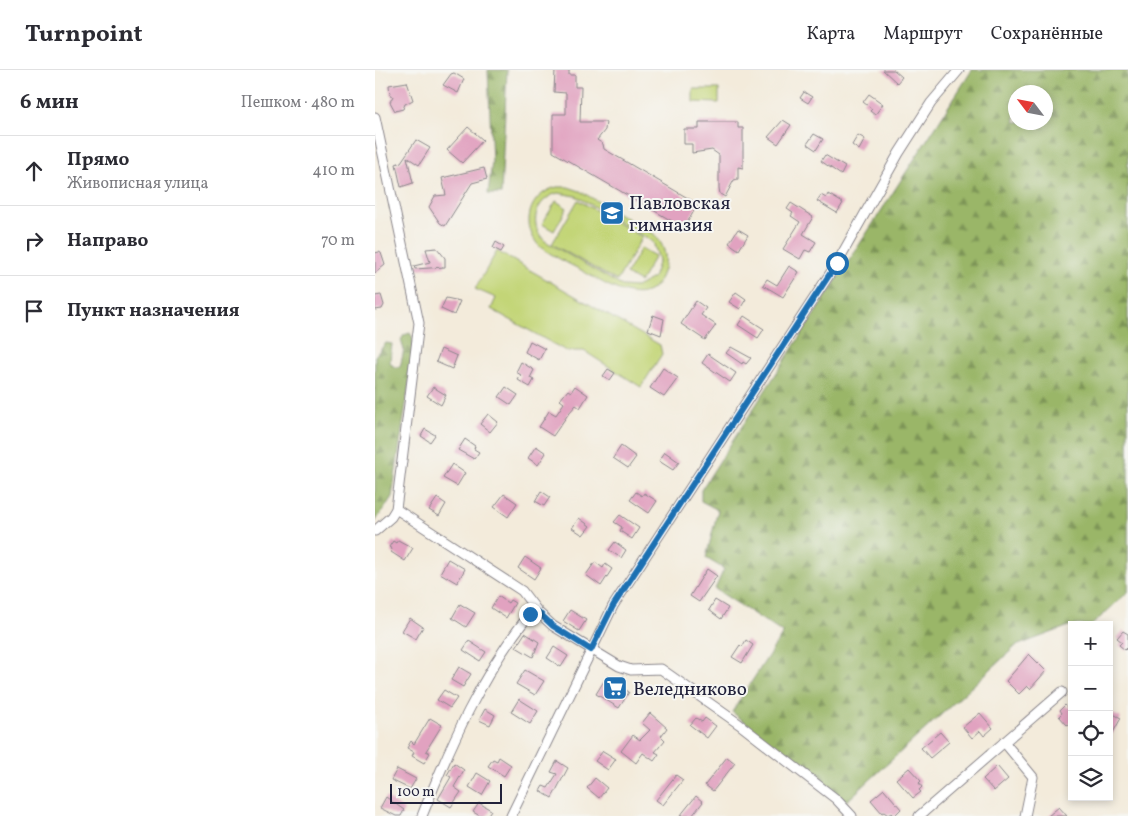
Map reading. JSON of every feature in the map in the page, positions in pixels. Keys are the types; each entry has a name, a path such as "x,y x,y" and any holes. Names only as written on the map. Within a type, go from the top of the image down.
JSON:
{"street":[{"path":"511,816 613,606 837,263 899,153 931,104 959,70"},
{"path":"375,117 419,323 395,509 391,517 375,531"},
{"path":"395,509 522,591 538,612 553,626 591,650 619,666 631,670 661,669 739,724 836,799 852,816"},
{"path":"421,816 445,761 497,661 530,614 538,612"},
{"path":"919,816 1061,692"},
{"path":"1004,742 1033,777 1025,816"}],"green space":[{"path":"488,70 507,70 501,194 488,194 492,162"},
{"path":"972,70 1128,70 1128,592 1096,621 1068,621 1068,626 1016,646 847,801 732,712 783,633 715,589 724,569 706,558 718,510 701,501 701,490"},
{"path":"693,89 719,89 719,103 693,102"},
{"path":"557,187 568,187 580,191 654,234 660,241 665,255 664,269 658,283 649,291 638,294 627,292 602,282 540,247 530,230 530,212 539,196","holes":["558,193 576,196 653,242 659,260 653,278 636,287 622,286 545,241 537,228 536,220 539,207 550,196"]},
{"path":"578,200 642,237 617,281 552,244"},
{"path":"556,201 567,208 554,231 542,224"},
{"path":"641,248 655,256 640,282 626,274"},
{"path":"497,251 660,345 662,354 641,387 584,351 566,351 491,309 496,298 475,289"},
{"path":"410,333 413,338 413,357 392,497 375,522 375,356 386,343 392,344 390,362 394,367 400,367 404,350 401,340 404,335"}],"building":[{"path":"555,70 569,70 569,75 575,75 575,87 581,87 580,122 606,122 605,130 597,140 603,144 604,149 698,204 684,228 553,152 553,114 566,114 566,93 554,92"},
{"path":"883,70 894,70 902,77 897,83"},
{"path":"454,73 464,79 458,93 443,85 451,74"},
{"path":"407,82 413,100 405,104 403,109 395,111 390,102 393,96 390,95 389,85"},
{"path":"804,92 812,97 808,103 800,98"},
{"path":"869,94 883,104 875,115 870,111 872,109 863,102"},
{"path":"783,120 791,125 778,144 768,137"},
{"path":"699,122 738,122 738,128 743,128 743,168 738,167 738,179 734,180 725,197 720,194 719,188 719,155 712,150 692,153 692,144 684,144 684,129 699,129"},
{"path":"468,127 483,140 462,163 447,150"},
{"path":"814,134 823,139 816,150 807,144"},
{"path":"858,135 865,139 859,150 852,145"},
{"path":"416,140 430,148 419,165 407,157 413,183 401,187 396,164 401,162"},
{"path":"825,155 845,167 841,175 821,161"},
{"path":"484,168 487,179 472,183 445,226 440,223 429,207 435,196 446,195 442,178"},
{"path":"828,194 843,203 837,213 817,201 821,195 826,198"},
{"path":"791,203 813,217 803,234 816,242 810,252 805,250 800,259 783,249 800,222 791,216 793,213 787,209"},
{"path":"738,229 748,235 739,250 729,243"},
{"path":"496,242 504,247 501,252 493,248"},
{"path":"437,248 445,258 445,267 415,269 414,266 430,262 426,249"},
{"path":"379,252 385,265 375,273 375,253"},
{"path":"789,266 799,272 783,297 763,285 767,279 777,285"},
{"path":"736,292 746,299 740,309 729,302"},
{"path":"381,295 384,305 382,309 375,310 375,296"},
{"path":"446,298 460,301 454,315 441,309"},
{"path":"696,301 706,308 701,315 716,325 705,340 681,324"},
{"path":"653,315 664,319 661,335 648,330"},
{"path":"744,316 764,329 758,338 738,325"},
{"path":"530,341 545,349 539,360 525,352"},
{"path":"731,347 751,358 746,364 743,362 742,364 726,353"},
{"path":"441,349 457,356 452,369 436,362"},
{"path":"708,354 736,373 730,382 702,363"},
{"path":"521,362 534,370 530,378 534,380 530,387 518,380 521,375 516,372"},
{"path":"663,368 678,378 664,397 650,388"},
{"path":"608,369 615,373 610,380 603,376"},
{"path":"575,386 588,395 580,408 576,405 569,413 553,436 539,427 549,411 556,415 564,403 560,400 568,390 571,392"},
{"path":"433,387 446,395 441,405 427,396"},
{"path":"506,387 518,395 511,405 499,397"},
{"path":"488,414 498,422 490,432 480,424"},
{"path":"425,429 435,435 430,442 421,436"},
{"path":"465,439 475,446 474,449 479,452 474,459 458,450"},
{"path":"536,446 546,453 538,465 528,458"},
{"path":"621,446 636,457 628,468 613,458"},
{"path":"665,452 679,462 673,470 659,461"},
{"path":"452,464 465,473 457,486 443,478"},
{"path":"541,491 550,497 544,506 535,501"},
{"path":"636,492 642,496 644,493 657,501 649,513 630,500"},
{"path":"504,494 517,503 508,517 494,507"},
{"path":"437,498 446,504 439,516 429,510"},
{"path":"620,515 639,528 632,539 620,531 622,527 614,522"},
{"path":"579,518 590,526 583,535 572,528"},
{"path":"398,540 413,548 405,561 391,552 392,549 389,547 393,541 396,543"},
{"path":"615,542 626,550 621,558 609,550"},
{"path":"525,557 541,568 534,579 518,568"},
{"path":"448,559 465,569 457,583 440,573"},
{"path":"595,562 603,568 605,564 612,569 601,586 586,575"},
{"path":"707,569 717,576 699,602 690,596"},
{"path":"498,596 508,603 510,600 515,603 506,618 491,608"},
{"path":"715,600 728,608 721,619 709,610"},
{"path":"460,604 475,613 466,627 452,618"},
{"path":"570,610 586,620 579,631 563,621"},
{"path":"410,618 423,627 416,639 402,631"},
{"path":"1123,631 1128,634 1128,647 1125,650 1119,645 1122,642 1117,638"},
{"path":"525,633 539,642 533,657 516,647"},
{"path":"746,640 753,645 742,663 732,657"},
{"path":"469,641 486,652 480,661 463,650"},
{"path":"554,647 568,656 561,667 547,658"},
{"path":"1029,654 1046,671 1030,689 1027,686 1019,694 1006,681"},
{"path":"459,667 471,674 463,687 451,680"},
{"path":"525,670 544,681 535,695 516,684"},
{"path":"604,681 610,684 612,681 629,692 619,708 596,694"},
{"path":"444,690 457,698 450,708 437,700"},
{"path":"519,699 538,711 530,724 511,712"},
{"path":"1065,705 1068,708 1067,725 1059,716 1062,713 1060,710"},
{"path":"485,709 495,715 490,725 479,720"},
{"path":"650,713 667,728 661,736 665,740 655,752 659,754 654,761 643,753 636,763 621,751 633,735 640,740 650,730 642,723"},
{"path":"980,713 993,728 984,736 980,731 972,738 963,727"},
{"path":"1113,714 1121,718 1113,733"},
{"path":"430,718 442,725 426,751 430,753 424,763 412,756 414,752 407,748 411,741 414,744"},
{"path":"696,718 702,722 705,718 716,726 707,738 690,725"},
{"path":"940,732 949,742 930,758 921,748"},
{"path":"603,751 616,759 608,770 595,761"},
{"path":"499,757 511,765 504,776 488,766 493,759 497,761"},
{"path":"727,757 735,763 713,791 705,785"},
{"path":"557,761 568,768 552,798 540,791 543,786 548,788 557,774 551,772"},
{"path":"454,763 464,770 454,787 461,792 451,807 438,799 451,777 447,775"},
{"path":"997,766 1008,779 994,791 983,779"},
{"path":"909,768 921,781 919,783 922,787 919,790 921,792 913,798 896,779"},
{"path":"397,769 416,779 410,789 391,780"},
{"path":"477,773 490,781 482,795 469,787"},
{"path":"676,775 683,780 663,805 656,800"},
{"path":"595,778 607,788 599,798 587,788"},
{"path":"884,789 901,809 894,816 891,813 888,815 884,812 882,813 871,800"},
{"path":"696,796 703,802 692,816 680,816"},
{"path":"386,797 404,810 401,816 396,816 380,808"},
{"path":"479,803 491,810 487,816 480,816 473,812"},
{"path":"1059,807 1067,816 1048,816"}],"place":[{"name":"Павловская гимназия","path":"612,213"},
{"name":"Веледниково","path":"615,688"}],"route":[{"path":"530,614 538,612 553,626 591,650 613,606 630,579 664,530 679,503 837,263"}]}
